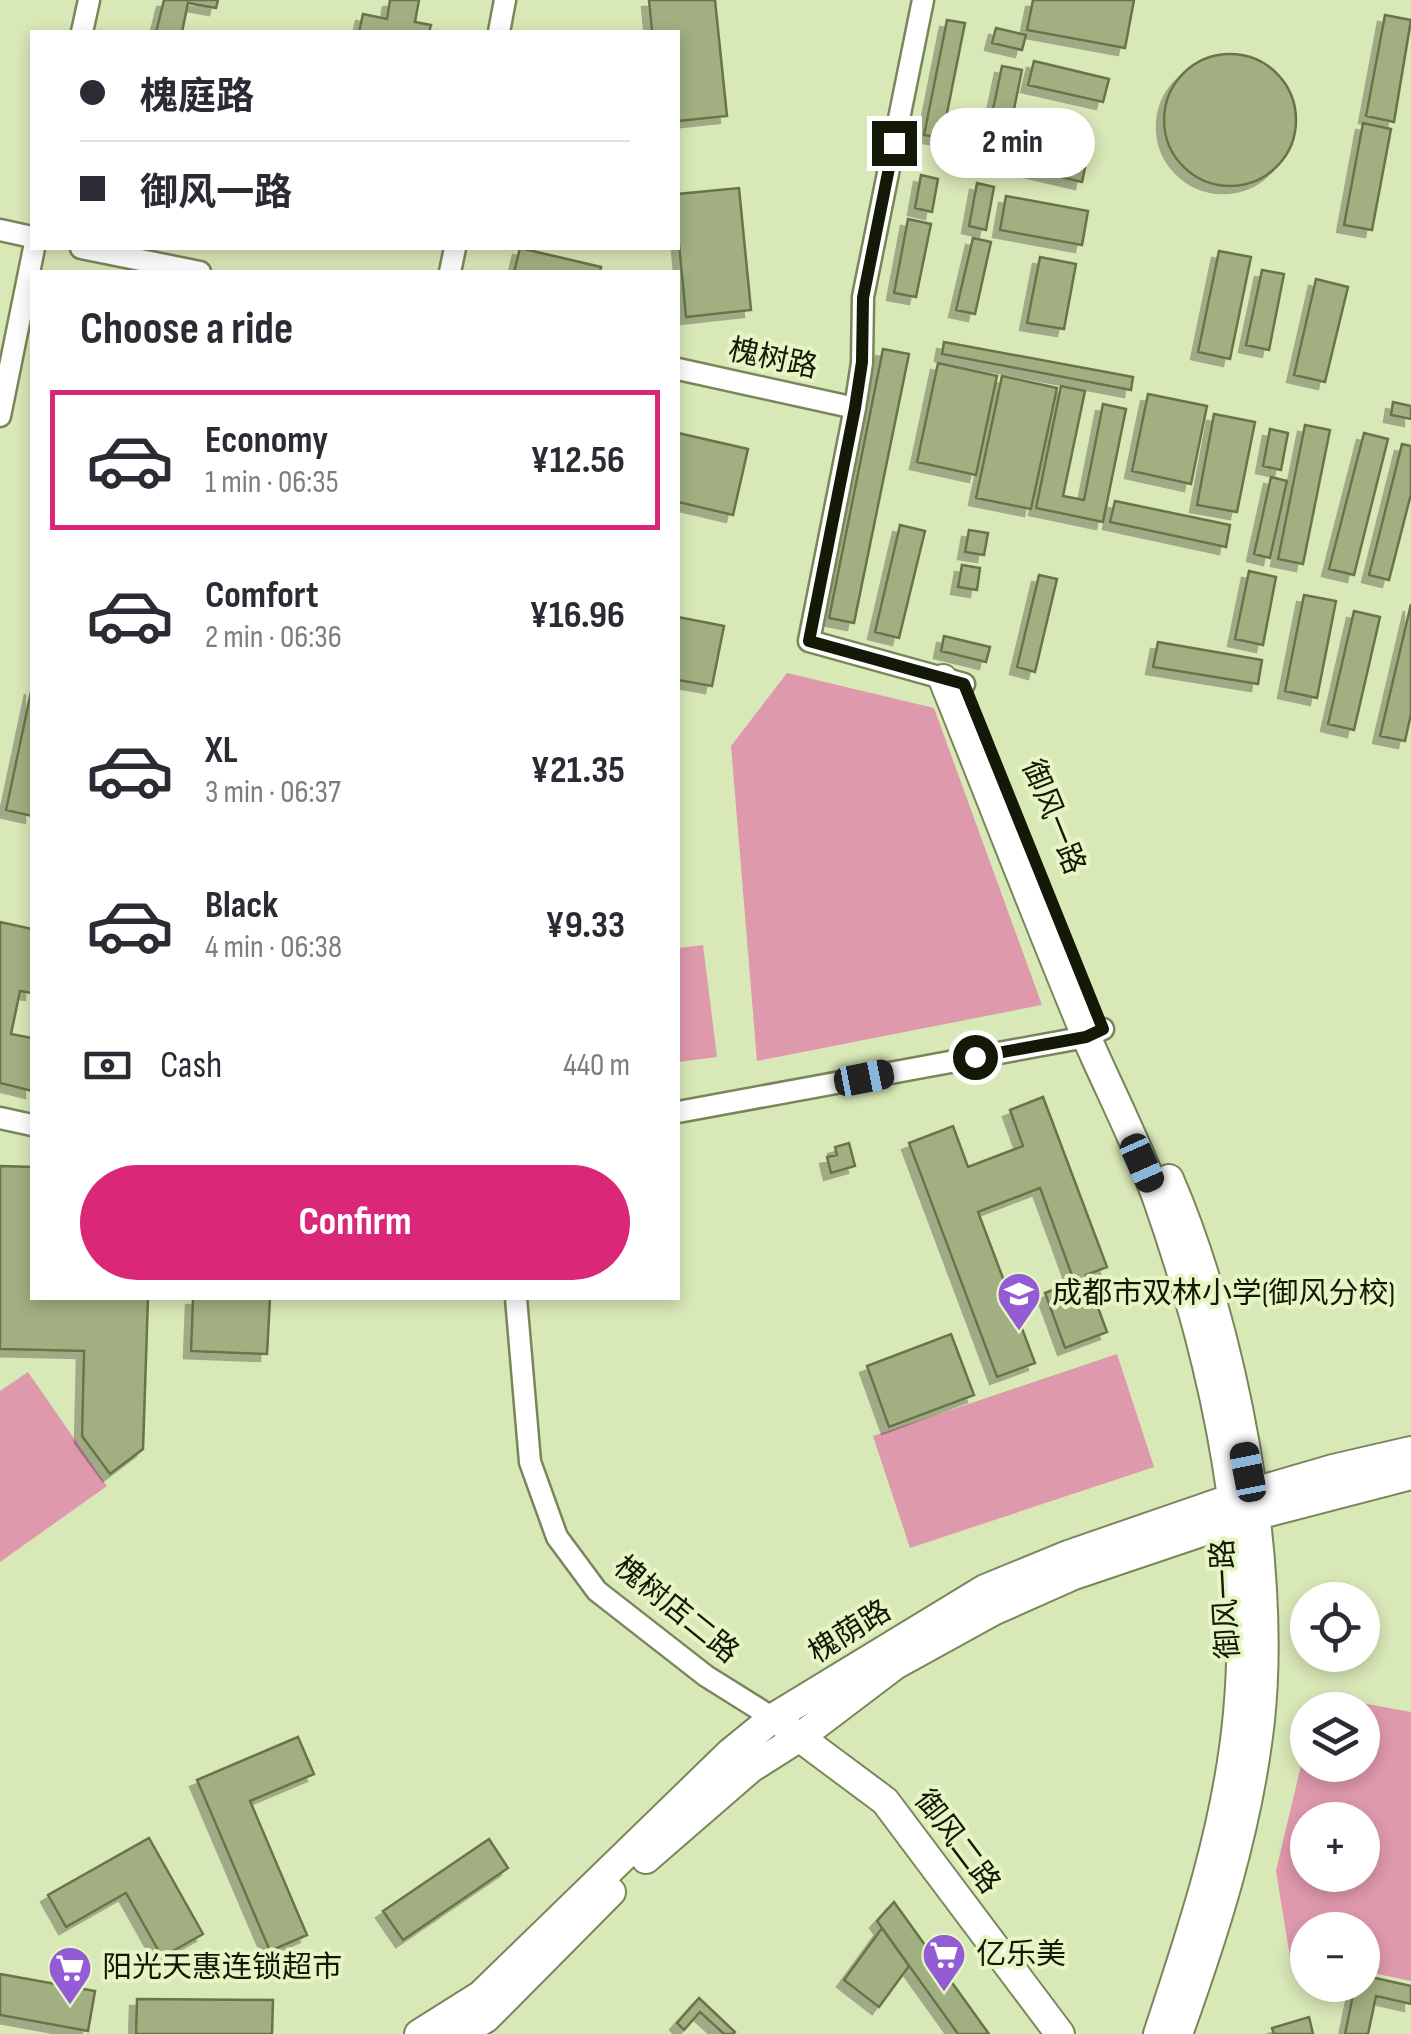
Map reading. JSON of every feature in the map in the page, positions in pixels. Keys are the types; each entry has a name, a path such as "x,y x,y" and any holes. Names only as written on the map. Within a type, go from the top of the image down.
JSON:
{"main road":[{"name":"御风一路","path":"954,682 1095,1033 1172,1185 1209,1294 1228,1369 1242,1508 1263,1623 1260,1718 1246,1810 1216,1930 1178,2034"},
{"name":"槐荫路","path":"460,2034 486,2018 635,1868 751,1768 800,1738 895,1664 993,1611 1074,1575 1333,1469 1411,1451"},
{"name":"槐荫路","path":"418,2034 481,1995 717,1766 774,1718 985,1589 1068,1555 1242,1508 1411,1475"},
{"name":"御风一路","path":"1158,2034 1194,1926 1225,1808 1238,1712 1242,1508"},
{"name":"御风二路","path":"774,1718 885,1801 1060,2034"}],"street":[{"path":"82,30 89,0"},
{"path":"498,30 505,0"},
{"name":"御风一路","path":"923,0 863,298 862,362 855,408 809,641 954,682"},
{"path":"0,230 30,237"},
{"path":"0,416 34,250"},
{"path":"92,250 190,270"},
{"name":"槐树路","path":"680,369 855,408"},
{"path":"680,1112 1095,1033"},
{"path":"0,1118 30,1125"},
{"name":"槐树店二路","path":"516,1300 530,1462 557,1537 597,1591 706,1676 774,1718"}],"shaded area":[{"path":"787,673 934,708 1042,1005 757,1061 731,746"},
{"path":"703,945 717,1057 680,1062 680,948"},
{"path":"1117,1354 1154,1467 910,1548 873,1436"},
{"path":"28,1372 107,1486 0,1562 0,1391"},
{"path":"1380,1706 1411,1712 1411,1981 1380,1975 1380,1912 1290,1912 1290,1957 1276,1871 1290,1812 1290,1892 1380,1892 1380,1802 1292,1802 1297,1782 1380,1782"}],"building":[{"path":"164,0 218,0 216,8 188,3 182,30 156,30"},
{"path":"390,0 419,0 415,22 431,25 430,30 359,30 363,14 387,19"},
{"path":"649,0 715,0 727,116 680,121 680,30 652,30"},
{"path":"1033,0 1134,0 1125,48 1027,30"},
{"path":"1385,15 1411,20 1394,122 1366,116"},
{"path":"947,20 965,23 942,138 924,135"},
{"path":"996,28 1026,35 1022,50 992,43"},
{"path":"1230,54 1255,59 1277,73 1291,95 1296,120 1291,145 1277,167 1255,181 1230,186 1205,181 1183,167 1169,145 1164,120 1169,95 1183,73 1205,59"},
{"path":"1034,61 1109,79 1103,102 1028,85"},
{"path":"1002,66 1022,70 1013,114 1025,117 1021,140 988,133"},
{"path":"1363,123 1391,129 1372,230 1344,225"},
{"path":"969,141 1085,168 1082,182 965,155"},
{"path":"921,175 938,179 932,212 915,208"},
{"path":"977,183 994,187 986,230 969,226"},
{"path":"739,188 751,310 686,317 680,250 680,194"},
{"path":"1006,196 1088,211 1082,245 1000,230"},
{"path":"908,219 931,224 916,297 894,293"},
{"path":"973,238 991,242 975,314 956,310"},
{"path":"520,250 601,267 600,270 514,270"},
{"path":"1219,251 1251,257 1230,359 1198,352"},
{"path":"1040,257 1076,264 1064,329 1027,323"},
{"path":"1262,270 1284,274 1269,350 1246,345"},
{"path":"1316,279 1348,287 1325,382 1294,375"},
{"path":"944,342 1133,377 1131,390 942,354"},
{"path":"883,349 909,354 854,623 829,618"},
{"path":"938,363 997,376 976,475 917,462"},
{"path":"1002,376 1057,388 1031,509 976,498"},
{"path":"1061,386 1085,391 1063,496 1084,500 1103,404 1126,409 1103,522 1036,508"},
{"path":"1148,394 1207,406 1191,484 1132,471"},
{"path":"1393,402 1411,406 1411,419 1391,415"},
{"path":"1214,414 1255,422 1237,512 1197,505"},
{"path":"1305,425 1330,430 1303,564 1278,559"},
{"path":"1270,429 1288,433 1281,470 1263,466"},
{"path":"680,433 748,449 733,515 680,502"},
{"path":"1364,433 1388,439 1354,575 1329,569"},
{"path":"1402,444 1411,446 1411,494 1389,580 1369,575"},
{"path":"1271,477 1287,481 1270,558 1254,554"},
{"path":"1115,501 1230,525 1226,547 1110,522"},
{"path":"900,525 925,531 899,638 875,632"},
{"path":"969,530 988,533 984,555 965,552"},
{"path":"962,565 980,568 977,590 958,587"},
{"path":"1249,571 1276,577 1263,645 1235,639"},
{"path":"1039,575 1057,579 1035,672 1017,667"},
{"path":"1304,595 1336,601 1317,698 1285,691"},
{"path":"1411,604 1411,714 1405,741 1380,736"},
{"path":"1354,611 1380,617 1354,730 1328,724"},
{"path":"680,617 724,626 712,686 680,680"},
{"path":"944,636 990,647 986,662 941,651"},
{"path":"1158,642 1262,660 1258,684 1153,667"},
{"path":"30,696 30,816 6,810"},
{"path":"0,922 30,929 30,993 20,991 11,1034 30,1038 30,1090 0,1083"},
{"path":"1043,1097 1107,1267 1086,1275 1107,1332 1065,1348 1045,1293 1074,1281 1040,1188 978,1212 1035,1363 997,1377 909,1143 953,1126 968,1167 1023,1146 1010,1110"},
{"path":"849,1143 855,1166 831,1173 827,1157 837,1155 835,1147"},
{"path":"0,1166 30,1167 30,1300 148,1300 143,1449 110,1474 82,1436 84,1351 0,1349"},
{"path":"193,1300 270,1300 267,1354 191,1351"},
{"path":"951,1334 974,1395 889,1427 867,1366"},
{"path":"298,1737 314,1774 250,1801 307,1935 270,1951 197,1780"},
{"path":"149,1838 203,1934 162,1957 126,1893 66,1927 48,1895"},
{"path":"489,1839 508,1868 403,1940 383,1911"},
{"path":"894,1902 989,2034 958,2034 877,1921"},
{"path":"882,1928 909,1966 879,2007 844,1980"},
{"path":"0,1974 95,1991 88,2031 0,2015"},
{"path":"1380,1979 1411,1986 1411,2004 1380,1997"},
{"path":"699,1998 733,2034 724,2034 700,2012 684,2030 677,2023"},
{"path":"137,1999 273,2000 272,2034 136,2034"},
{"path":"1352,2002 1375,2002 1368,2034 1345,2034"},
{"path":"1309,2017 1313,2034 1274,2034 1272,2028"}],"place":[{"name":"成都市双林小学(御风分校)","path":"1019,1332"},
{"name":"亿乐美","path":"944,1993"},
{"name":"阳光天惠连锁超市","path":"70,2006"}],"route":[{"path":"894,143 863,298 862,362 855,408 809,641 964,684 1103,1029 1086,1037 975,1057"}]}
